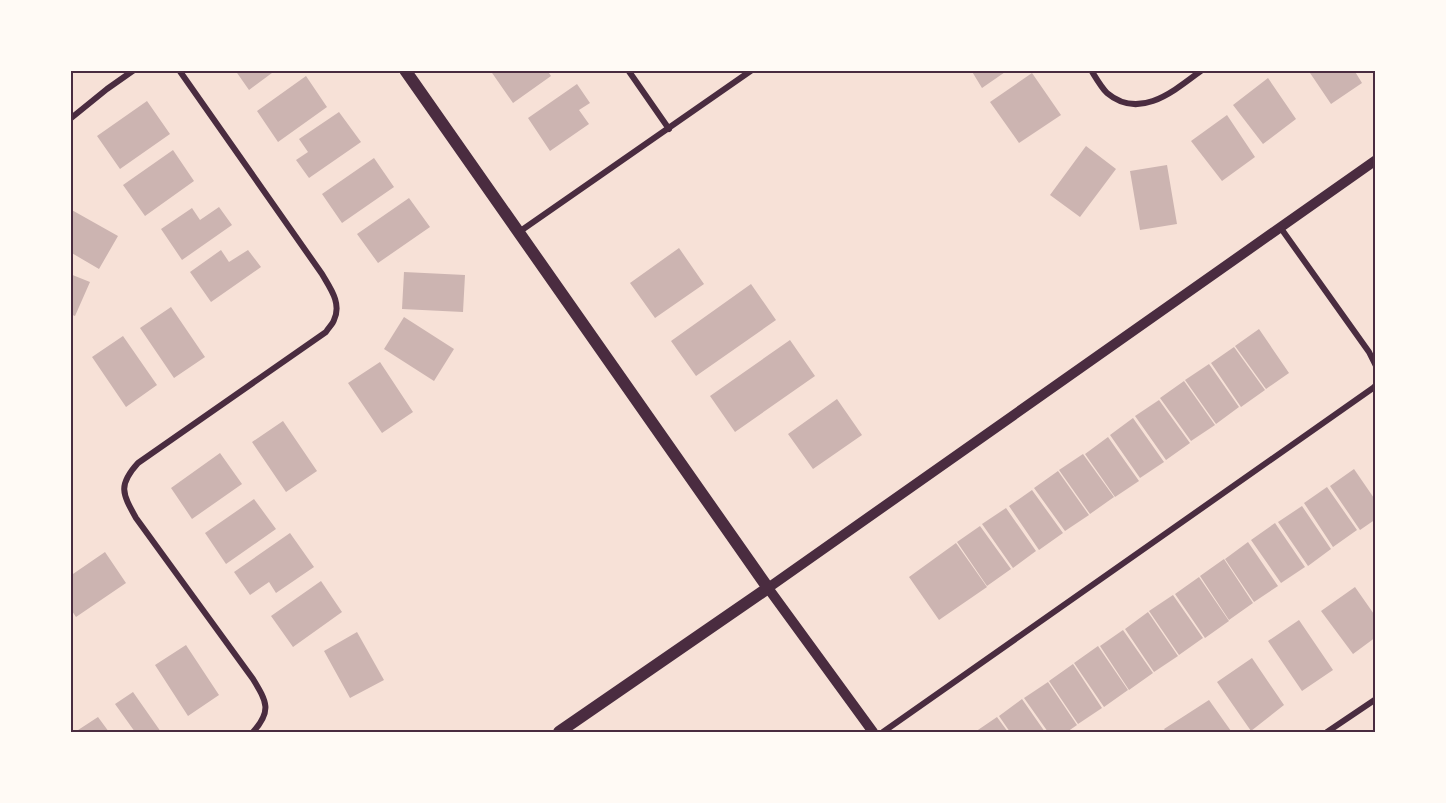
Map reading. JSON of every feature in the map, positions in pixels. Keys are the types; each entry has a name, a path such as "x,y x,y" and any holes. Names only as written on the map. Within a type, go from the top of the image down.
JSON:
{"main road":[{"path":"405,70 768,588 559,732"}],"street":[{"path":"70,119 134,70"},
{"path":"179,70 322,274 338,307 334,320 326,332 138,463 129,472 123,485 127,502 135,518 263,695 266,710 260,724 253,732"},
{"path":"628,70 669,129"},
{"path":"518,232 752,70"},
{"path":"1091,70 1106,92 1130,105 1166,96 1202,70"},
{"path":"873,732 768,588 1376,160"},
{"path":"1280,227 1369,352 1376,366"},
{"path":"883,732 1376,385"},
{"path":"1327,732 1376,699"}],"building":[{"path":"235,70 276,70 249,90"},
{"path":"490,70 547,70 551,76 513,103"},
{"path":"971,70 1008,70 982,88"},
{"path":"1308,70 1354,70 1362,83 1331,104"},
{"path":"1032,73 1061,115 1019,143 990,102"},
{"path":"306,76 327,107 278,142 257,111"},
{"path":"1268,78 1296,119 1263,144 1233,105"},
{"path":"577,84 590,103 579,110 589,124 550,151 528,118"},
{"path":"147,101 170,134 120,169 97,136"},
{"path":"339,112 361,142 309,178 296,160 308,152 299,139"},
{"path":"1227,115 1255,157 1222,181 1191,141"},
{"path":"1086,146 1116,169 1080,217 1050,195"},
{"path":"173,150 194,181 145,216 123,185"},
{"path":"374,158 394,187 342,223 322,194"},
{"path":"1167,165 1177,224 1140,230 1130,171"},
{"path":"409,198 430,227 378,263 357,234"},
{"path":"219,207 232,225 182,260 161,229 192,208 200,220"},
{"path":"70,209 118,236 99,269 70,252"},
{"path":"679,248 704,284 655,318 630,283"},
{"path":"221,250 229,262 248,250 261,267 211,302 190,272"},
{"path":"404,272 465,275 463,312 402,309"},
{"path":"70,274 90,282 75,316 70,314"},
{"path":"751,284 776,320 696,376 671,341"},
{"path":"171,307 205,357 174,378 140,328"},
{"path":"404,317 454,349 434,381 384,349"},
{"path":"1259,329 1289,373 1266,389 1235,346"},
{"path":"123,336 157,385 126,407 92,357"},
{"path":"790,340 815,376 735,432 710,396"},
{"path":"1234,347 1265,390 1241,407 1211,363"},
{"path":"380,362 413,412 382,433 348,383"},
{"path":"1209,364 1239,407 1216,424 1185,380"},
{"path":"1184,381 1215,425 1191,441 1160,398"},
{"path":"837,399 862,435 813,469 788,434"},
{"path":"1159,400 1190,443 1166,460 1135,416"},
{"path":"1133,418 1164,462 1140,478 1110,435"},
{"path":"283,421 317,471 286,492 252,442"},
{"path":"1108,437 1139,481 1115,497 1085,454"},
{"path":"220,453 242,484 192,519 171,488"},
{"path":"1083,454 1114,497 1090,514 1059,470"},
{"path":"1354,469 1376,501 1376,519 1360,530 1330,486"},
{"path":"1058,471 1089,515 1065,531 1034,488"},
{"path":"1327,487 1357,530 1333,547 1304,503"},
{"path":"1032,490 1063,533 1039,550 1009,506"},
{"path":"254,499 276,529 226,564 205,533"},
{"path":"1302,506 1331,549 1308,566 1278,522"},
{"path":"1006,508 1036,551 1013,568 982,524"},
{"path":"1275,523 1305,567 1281,583 1251,540"},
{"path":"980,526 1011,569 987,586 957,542"},
{"path":"290,533 314,567 276,593 269,582 250,595 234,572"},
{"path":"1248,542 1278,586 1254,602 1225,559"},
{"path":"956,543 987,587 939,620 909,577"},
{"path":"105,552 126,583 76,617 70,608 70,576"},
{"path":"1224,559 1253,603 1229,620 1200,576"},
{"path":"1199,577 1229,621 1205,638 1175,594"},
{"path":"321,581 342,612 293,647 271,616"},
{"path":"1355,587 1376,617 1376,637 1353,654 1321,611"},
{"path":"1173,595 1203,638 1179,655 1149,611"},
{"path":"1148,612 1178,656 1154,672 1125,629"},
{"path":"1299,620 1333,670 1302,691 1268,641"},
{"path":"1123,630 1153,673 1129,690 1100,646"},
{"path":"357,632 384,680 350,698 324,651"},
{"path":"186,645 219,695 188,716 155,665"},
{"path":"1098,646 1128,690 1104,707 1074,663"},
{"path":"1252,658 1284,705 1251,731 1217,682"},
{"path":"1073,664 1102,708 1078,724 1049,681"},
{"path":"1048,682 1077,725 1067,732 1048,732 1024,698"},
{"path":"133,692 161,732 135,732 115,704"},
{"path":"1022,699 1045,732 1010,732 999,716"},
{"path":"1209,700 1231,731 1166,732 1164,729"},
{"path":"98,717 109,732 75,732"},
{"path":"997,717 1008,732 975,732"}]}
